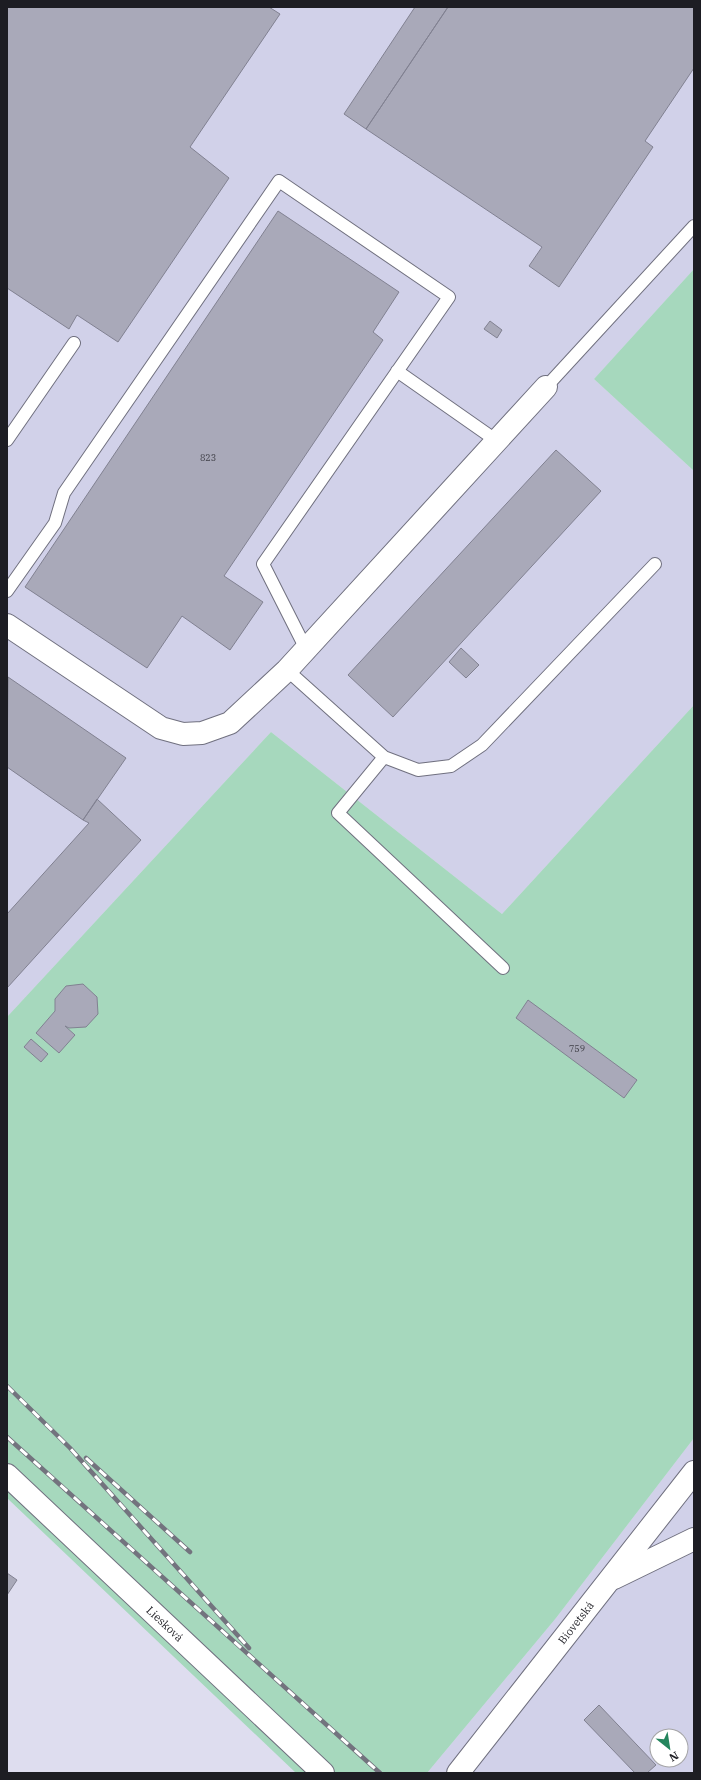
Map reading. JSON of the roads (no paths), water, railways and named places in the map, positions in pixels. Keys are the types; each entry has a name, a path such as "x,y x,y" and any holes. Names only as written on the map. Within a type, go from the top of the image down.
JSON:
{"street":[{"path":"7,625 161,728 183,734 202,734 230,723 287,670 546,387"},
{"name":"Biovetská","path":"458,1773 694,1472"},
{"name":"Liesková","path":"7,1475 323,1773"},
{"path":"609,1580 694,1539"}],"lane":[{"path":"7,591 55,523 64,493 279,181 449,297 263,564 306,649"},
{"path":"546,387 694,226"},
{"path":"7,440 74,342"},
{"path":"397,371 497,441"},
{"path":"287,670 384,757 418,770 451,766 482,745 655,564"},
{"path":"384,757 338,813 503,968"}],"railway":[{"path":"7,1386 70,1448 249,1648"},
{"path":"7,1437 380,1773"},
{"path":"86,1458 190,1552"}]}
